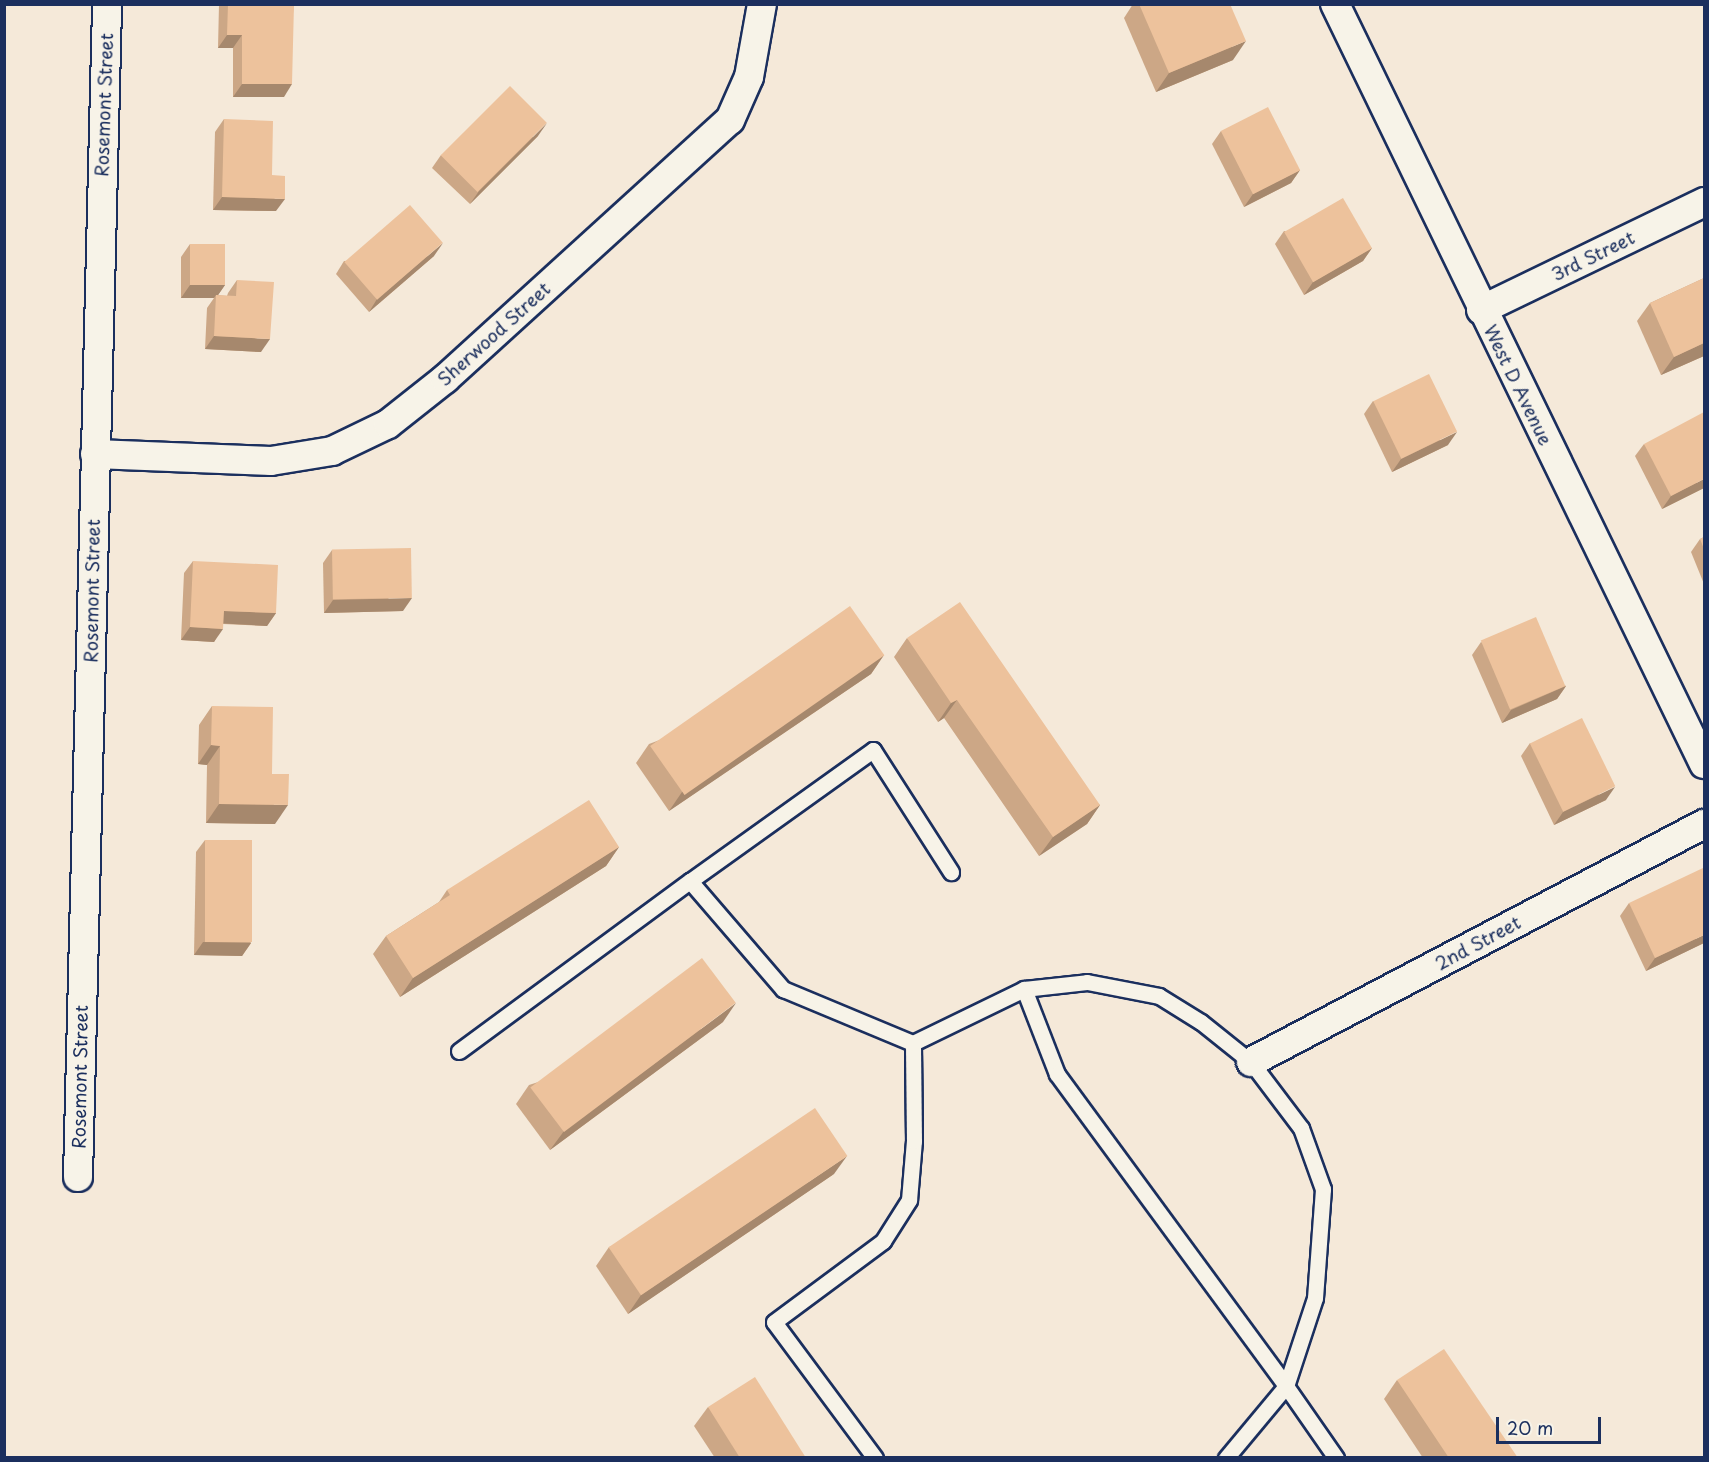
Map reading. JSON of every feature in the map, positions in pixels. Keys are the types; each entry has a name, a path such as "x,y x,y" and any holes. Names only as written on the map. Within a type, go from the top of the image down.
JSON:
{"street":[{"name":"Rosemont Street","path":"78,1177 107,4"},
{"name":"Sherwood Street","path":"95,454 271,461 332,451 388,424 445,379 730,120 749,77 762,4"},
{"name":"West D Avenue","path":"1335,4 1481,310 1704,764"},
{"name":"3rd Street","path":"1481,310 1704,202"},
{"name":"2nd Street","path":"1251,1062 1704,824"}],"lane":[{"path":"459,1051 873,750 951,872"},
{"path":"690,881 783,989 913,1043 1024,989 1087,982 1160,996 1202,1023 1251,1062 1301,1128 1323,1189 1315,1298 1286,1386 1226,1458"},
{"path":"1024,989 1057,1074 1286,1386 1336,1458"},
{"path":"875,1458 774,1322 883,1241 909,1200 914,1141 913,1043"}],"building":[{"path":"228,4 294,4 292,84 242,84 242,35 227,35"},
{"path":"1139,4 1230,4 1246,41 1169,73"},
{"path":"510,86 547,123 477,192 441,155"},
{"path":"1268,107 1300,170 1253,194 1221,131"},
{"path":"224,119 273,121 272,175 285,176 285,199 222,197"},
{"path":"1343,198 1372,248 1313,282 1284,232"},
{"path":"410,205 443,243 377,300 344,262"},
{"path":"190,244 225,244 225,285 190,285"},
{"path":"1704,278 1704,343 1674,357 1650,303"},
{"path":"237,280 274,282 270,339 214,336 216,295 236,296"},
{"path":"1429,374 1457,432 1401,459 1373,401"},
{"path":"1704,412 1704,479 1671,496 1644,444"},
{"path":"1704,537 1704,549 1700,539"},
{"path":"411,548 412,598 333,599 332,549"},
{"path":"193,561 278,565 276,613 224,611 223,629 190,627"},
{"path":"960,602 1100,805 1053,837 957,700 951,703 907,638"},
{"path":"850,606 884,655 685,795 650,746"},
{"path":"1536,617 1565,686 1510,709 1481,640"},
{"path":"212,706 273,707 272,774 289,774 288,805 219,804 220,746 211,745"},
{"path":"1582,718 1615,786 1563,812 1530,743"},
{"path":"589,800 619,847 413,978 386,936 450,895 447,890"},
{"path":"205,840 252,840 252,942 205,942"},
{"path":"1703,868 1704,935 1655,958 1629,903"},
{"path":"702,958 736,1003 564,1132 530,1087"},
{"path":"815,1108 847,1156 641,1295 609,1247"},
{"path":"1444,1349 1518,1458 1449,1458 1397,1380"},
{"path":"755,1377 806,1458 740,1458 708,1407"}]}
